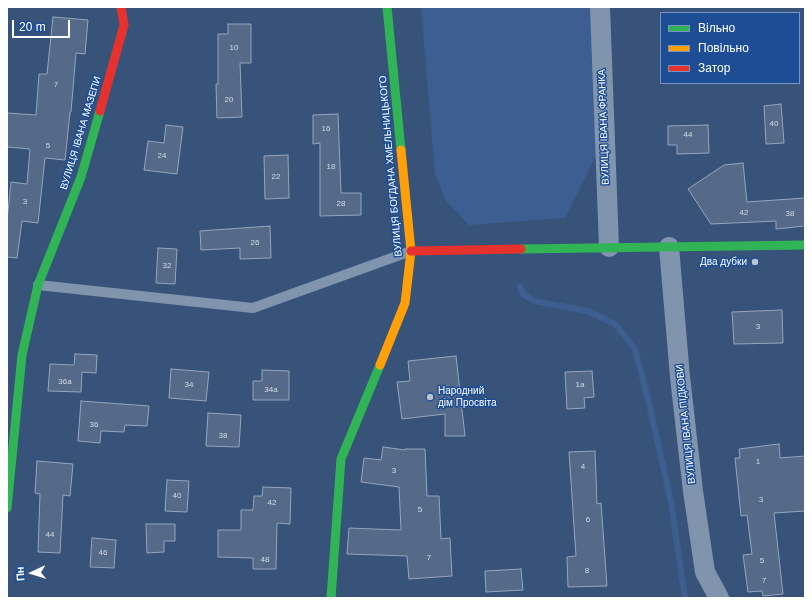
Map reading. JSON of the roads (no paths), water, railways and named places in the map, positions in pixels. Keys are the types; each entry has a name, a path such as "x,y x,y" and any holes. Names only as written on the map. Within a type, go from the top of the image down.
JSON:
{"street":[{"name":"ВУЛИЦЯ ІВАНА МАЗЕПИ","path":"7,508 22,355 38,285 81,177 124,25 122,7"},
{"name":"ВУЛИЦЯ БОГДАНА ХМЕЛЬНИЦЬКОГО","path":"331,598 341,459 405,303 411,251 387,7"},
{"name":"ВУЛИЦЯ ІВАНА ФРАНКА","path":"600,7 609,247"},
{"path":"411,251 805,245"},
{"name":"ВУЛИЦЯ ІВАНА ПІДКОВИ","path":"669,247 680,378 693,491 705,572 719,598"}],"lane":[{"path":"38,285 253,308 411,251"}],"water":[{"path":"421,7 591,7 604,140 565,218 469,225 446,201 435,174"}],"waterway":[{"path":"520,287 523,294 534,301 588,311 615,324 635,349 649,403 671,502 685,598"}],"place":[{"name":"Два дубки","path":"755,262"},
{"name":"Народний дім Просвіта","path":"430,397"}]}
